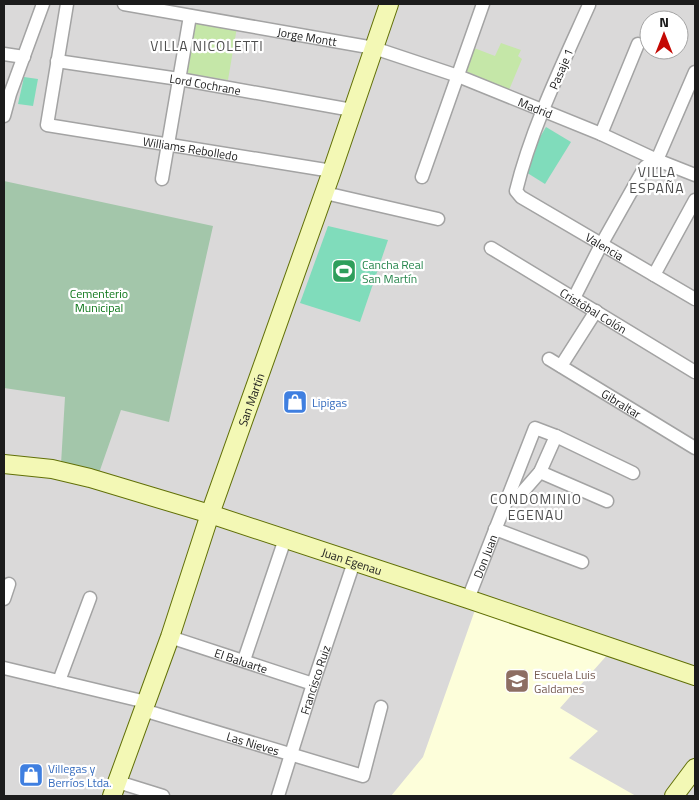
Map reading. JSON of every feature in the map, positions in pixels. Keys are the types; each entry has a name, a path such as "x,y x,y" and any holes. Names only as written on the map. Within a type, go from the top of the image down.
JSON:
{"main road":[{"name":"San Martín","path":"115,789 170,637 210,514 325,193 389,4"},
{"name":"Juan Egenau","path":"4,464 52,469 90,478 210,514 695,676"},
{"path":"674,796 695,768"}],"street":[{"path":"4,116 10,94 43,4"},
{"path":"57,61 67,4"},
{"name":"Jorge Montt","path":"124,4 374,48"},
{"path":"422,177 483,4"},
{"name":"Pasaje 1","path":"516,191 543,111 588,5"},
{"path":"162,178 190,16"},
{"path":"601,134 638,44"},
{"name":"Madrid","path":"374,48 458,76 601,134 656,160 695,175"},
{"path":"4,54 24,57"},
{"name":"Lord Cochrane","path":"57,61 352,110"},
{"name":"Williams Rebolledo","path":"57,61 47,125 332,171"},
{"path":"574,298 644,167 656,160 695,72"},
{"name":"Valencia","path":"516,191 521,197 695,299"},
{"path":"325,193 438,219"},
{"path":"654,275 695,200"},
{"name":"Cristóbal Colón","path":"491,248 695,372"},
{"path":"561,366 596,312"},
{"name":"Gibraltar","path":"548,359 695,448"},
{"name":"Don Juan","path":"468,599 535,428 556,436"},
{"path":"507,499 519,496 540,472 556,436 633,473"},
{"path":"540,472 606,501"},
{"path":"495,529 582,562"},
{"path":"244,660 285,540"},
{"name":"Francisco Ruiz","path":"278,796 354,562"},
{"path":"4,599 8,584"},
{"path":"60,681 90,598"},
{"name":"El Baluarte","path":"170,637 313,684"},
{"name":"Las Nieves","path":"4,668 60,681 144,706 292,755 363,776 381,707"},
{"path":"115,789 164,796"}],"shaded area":[{"path":"4,4 695,4 695,796 4,796"},
{"name":"Escuela Luis Galdames","path":"475,610 609,653 560,708 598,731 569,758 636,796 391,796 423,757"}],"green space":[{"path":"195,19 237,27 228,80 185,73"},
{"path":"501,43 521,50 518,56 522,59 509,90 461,69 469,46 495,56"},
{"path":"24,77 38,79 33,106 18,104"},
{"path":"546,127 571,142 545,184 521,169"},
{"name":"Cementerio Municipal","path":"4,181 213,226 169,422 121,410 99,473 61,464 65,397 4,388"},
{"name":"Cancha Real San Martín","path":"328,226 388,240 360,322 300,303"}],"place":[{"name":"Cancha Real San Martín","path":"344,271"},
{"name":"Lipigas","path":"295,402"},
{"name":"Escuela Luis Galdames","path":"517,681"},
{"name":"Villegas y Berríos Ltda.","path":"31,775"}],"district":[{"name":"VILLA NICOLETTI","path":"207,45"},
{"name":"VILLA ESPAÑA","path":"657,180"},
{"name":"CONDOMINIO EGENAU","path":"536,506"}]}
